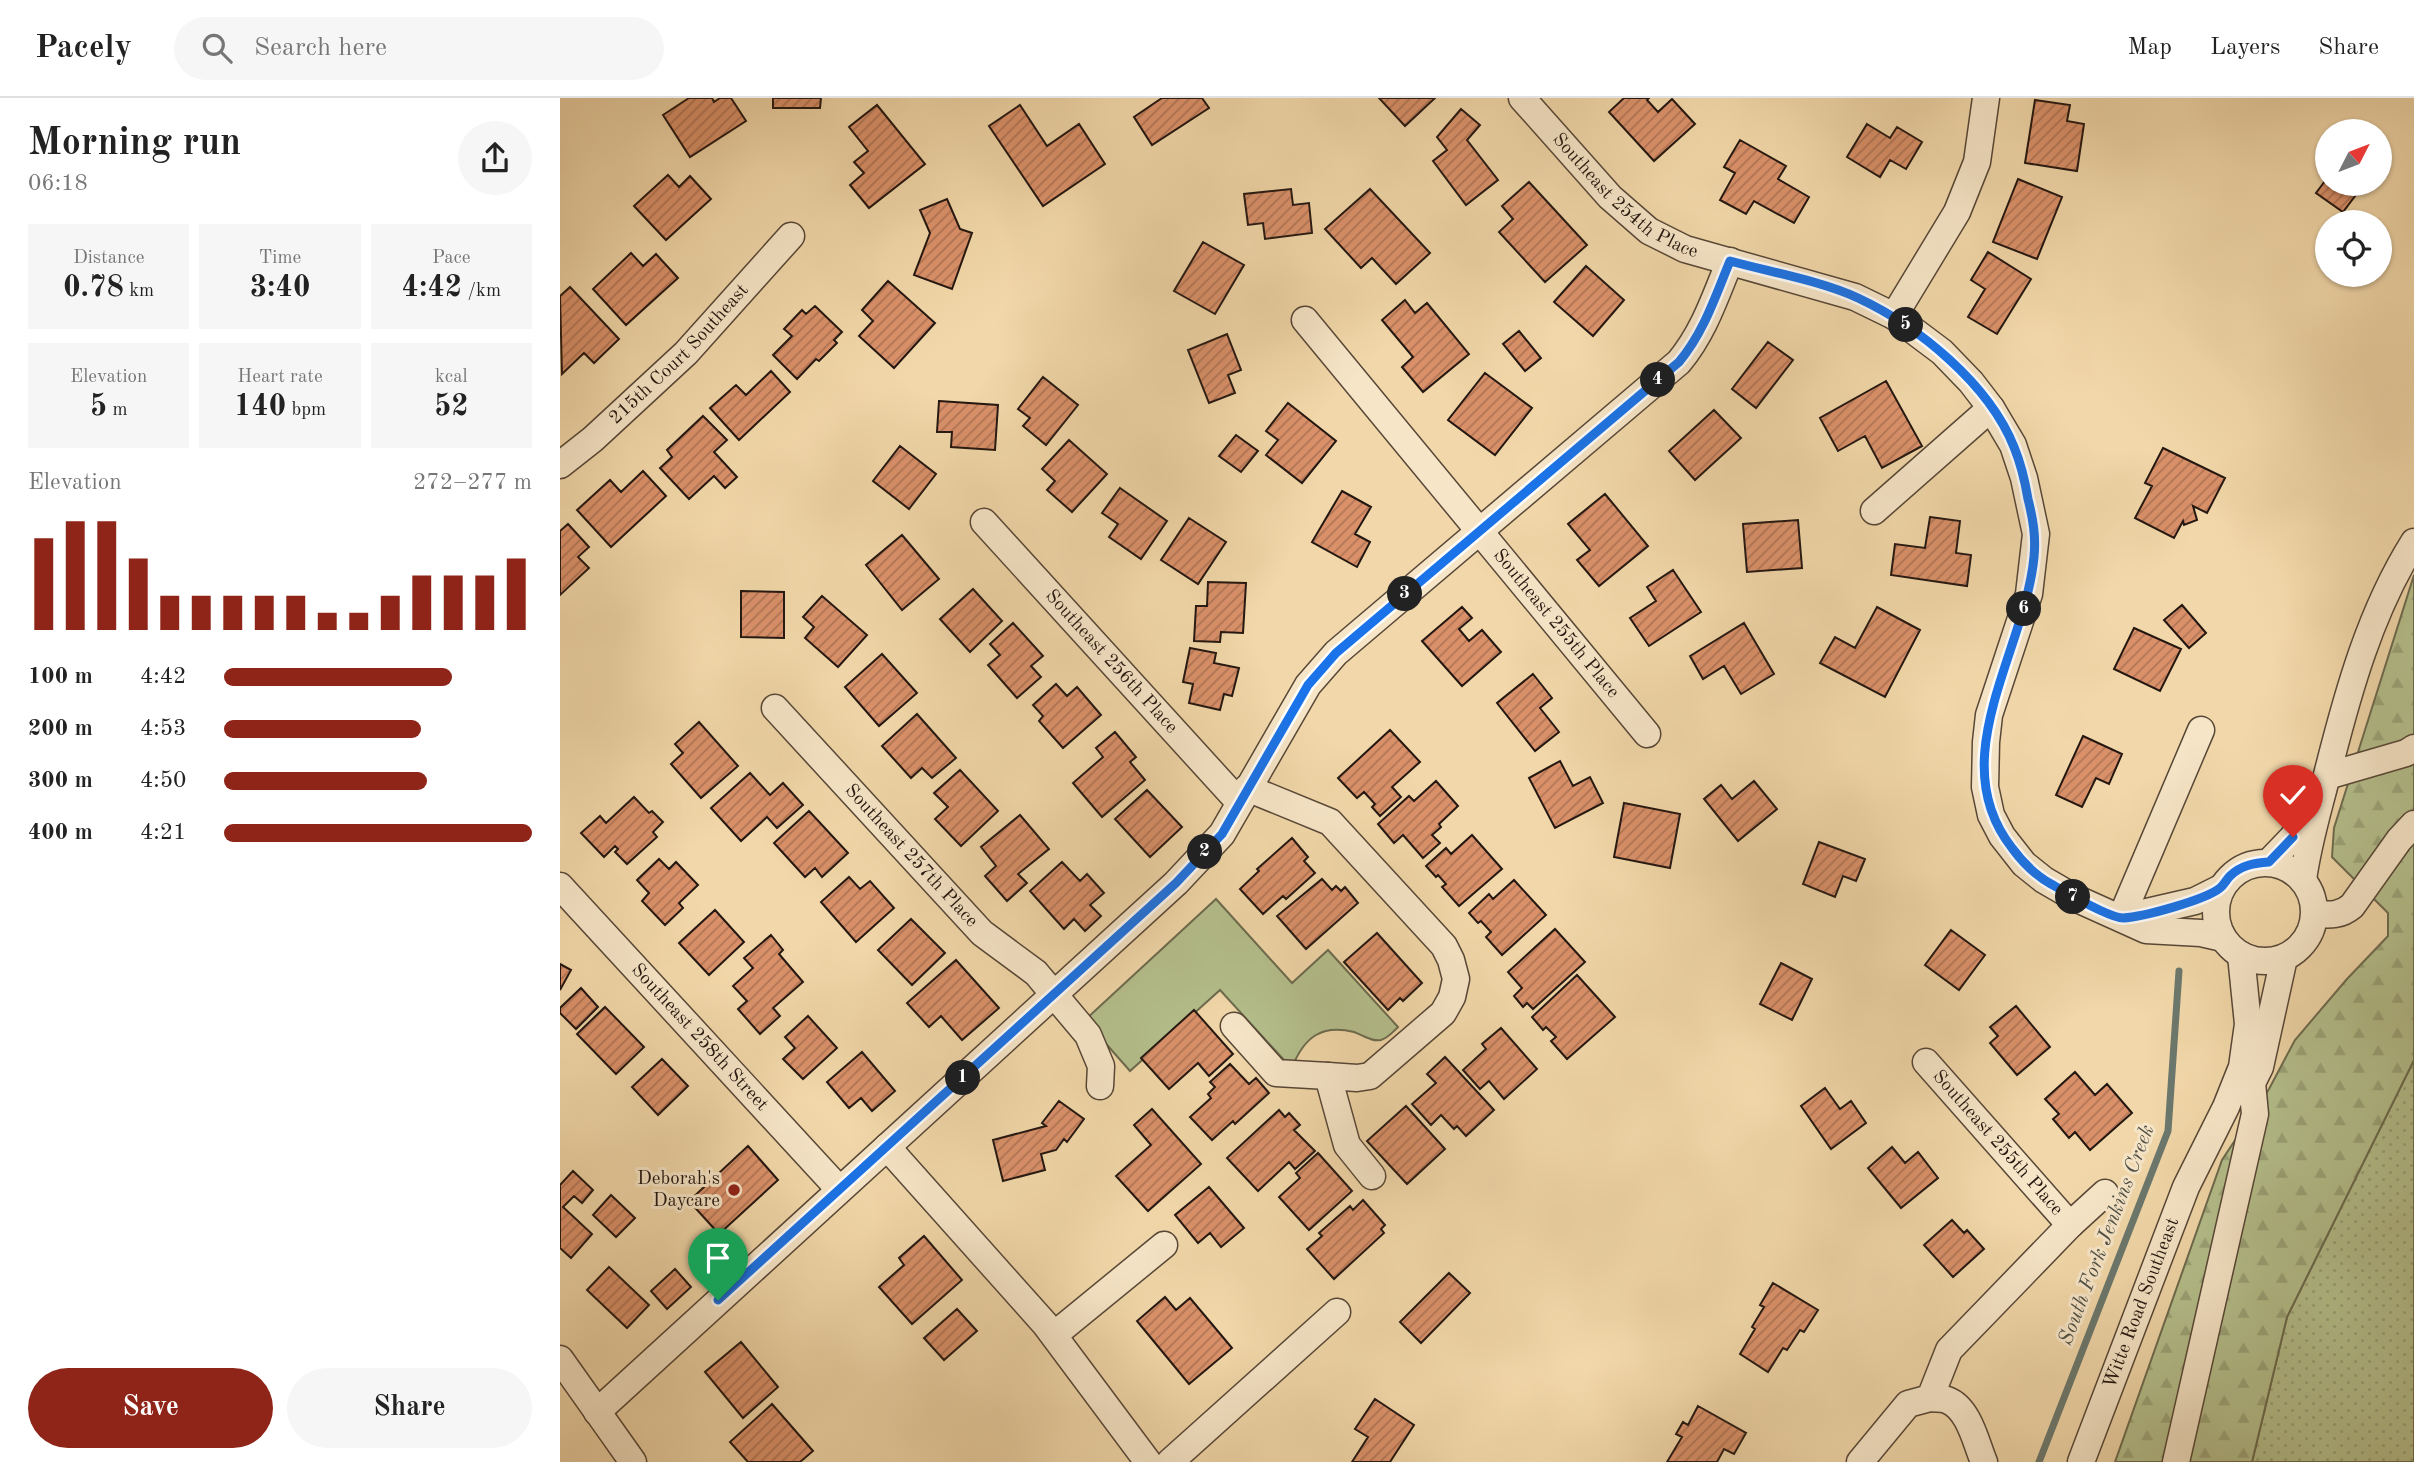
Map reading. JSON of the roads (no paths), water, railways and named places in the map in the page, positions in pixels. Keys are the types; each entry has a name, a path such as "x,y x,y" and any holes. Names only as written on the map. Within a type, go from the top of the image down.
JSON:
{"street":[{"name":"Southeast 254th Place","path":"1522,98 1610,197 1649,231 1685,249 1855,297 1894,316 1942,352 1991,408 2013,445 2024,478 2036,534 2029,594 1989,715 1985,787 1991,815 2002,836 2024,864 2044,880 2075,898 2146,930 2201,933 2232,946"},
{"path":"1894,316 1962,200 1977,162 1986,98"},
{"name":"215th Court Southeast","path":"560,465 593,439 686,353 791,236"},
{"path":"597,1412 1176,883 1222,834 1308,685 1336,653 1679,362 1700,334 1730,261"},
{"name":"Southeast 255th Place","path":"1305,320 1647,734"},
{"path":"1874,511 1991,408"},
{"name":"Southeast 256th Place","path":"985,523 1244,795 1330,822 1444,946 1456,979 1452,997 1443,1013 1370,1076 1328,1076"},
{"path":"2303,880 2309,841 2323,785 2366,639 2402,561 2414,542"},
{"name":"Southeast 257th Place","path":"775,708 982,933 1036,973 1088,1035 1101,1066 1100,1086"},
{"path":"2121,918 2202,730"},
{"path":"2269,862 2293,837 2323,785 2414,748"},
{"path":"2315,914 2334,916 2352,906 2399,840 2414,824"},
{"path":"2121,918 2195,901 2221,888 2230,876 2241,868 2255,863 2269,862 2294,871 2312,896 2315,914 2306,940 2284,958 2270,961 2255,960 2232,946"},
{"name":"Southeast 258th Street","path":"560,886 839,1189"},
{"name":"Witte Road Southeast","path":"2081,1462 2186,1187 2242,1067 2248,1024 2232,946 2216,920 2215,909 2221,888"},
{"name":"Witte Road Southeast","path":"2207,1146 2245,1098 2260,1067 2284,958"},
{"path":"1234,1026 1276,1073 1328,1076 1347,1145 1372,1176"},
{"name":"Southeast 255th Place","path":"1926,1062 2070,1225"},
{"path":"2176,1462 2256,1114 2252,1083"},
{"path":"887,1147 1054,1335 1148,1462"},
{"path":"1930,1398 1949,1350 2070,1225 2105,1193"},
{"path":"1054,1335 1164,1245"},
{"path":"1170,1462 1337,1312"},
{"path":"560,1359 634,1462"},
{"path":"1860,1462 1908,1404 1930,1398 1946,1399 1956,1406 1969,1423 1984,1462"}],"waterway":[{"name":"South Fork Jenkins Creek","path":"2039,1462 2168,1131 2179,971"}],"place":[{"name":"Deborah's Daycare","path":"734,1190"}]}
